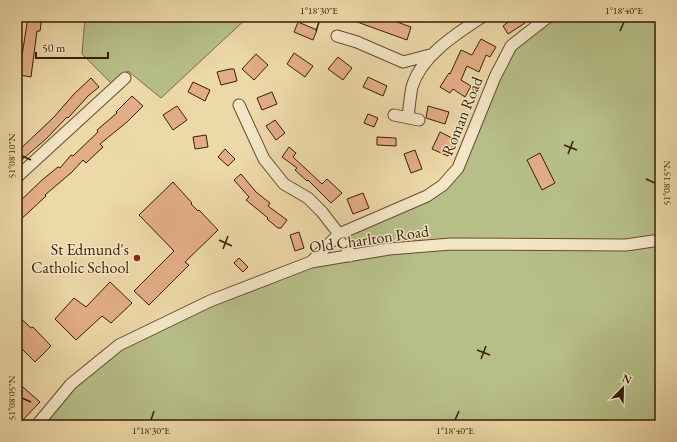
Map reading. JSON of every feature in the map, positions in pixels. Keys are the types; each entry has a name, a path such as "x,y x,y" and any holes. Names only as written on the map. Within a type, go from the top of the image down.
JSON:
{"street":[{"path":"412,87 421,67 430,55 482,17"},
{"name":"Roman Road","path":"311,262 339,234 427,196 443,185 458,168 495,77 511,46 548,17"},
{"path":"337,36 357,42 403,62 411,73 413,119 394,115"},
{"path":"403,62 430,55"},
{"path":"17,177 125,78"},
{"path":"239,106 264,159 284,184 308,198 339,234 350,256"},
{"name":"Old Charlton Road","path":"37,425 71,384 119,345 210,300 311,262 389,249 451,244 626,245 660,240"}],"green space":[{"path":"85,17 248,17 161,98 128,71 113,85 82,54"},
{"path":"548,17 660,17 660,425 28,425 71,384 119,345 311,262 350,256 339,234 427,196 458,168 511,46"}],"building":[{"path":"28,17 42,17 40,31 37,31 31,77 19,75"},
{"path":"346,17 383,17 411,27 407,40"},
{"path":"515,17 521,17 525,23 508,34 503,26"},
{"path":"298,22 317,30 313,40 294,32"},
{"path":"481,39 496,47 490,57 486,55 479,72 467,66 461,80 471,86 465,97 453,89 450,93 440,87 449,73 450,74 461,50 472,55"},
{"path":"294,53 313,66 305,77 287,64"},
{"path":"256,54 268,65 254,80 242,69"},
{"path":"338,57 352,68 343,80 328,69"},
{"path":"234,69 237,81 221,85 217,72"},
{"path":"368,77 387,86 383,96 363,87"},
{"path":"91,78 99,87 88,96 46,139 17,164 17,152 53,118 74,94"},
{"path":"193,82 210,90 205,101 188,92"},
{"path":"272,92 277,104 262,110 257,98"},
{"path":"132,96 143,106 127,122 100,144 103,147 86,163 83,160 17,223 17,204 42,180 58,167 60,168 71,155 73,156 98,132 97,130 117,113 116,112"},
{"path":"177,106 187,120 173,130 163,115"},
{"path":"428,106 449,112 445,124 426,118"},
{"path":"368,114 378,118 374,127 364,123"},
{"path":"275,120 285,133 276,140 266,126"},
{"path":"440,132 456,140 448,156 432,149"},
{"path":"206,135 208,147 195,149 193,137"},
{"path":"377,137 396,138 396,146 377,145"},
{"path":"289,147 296,153 293,157 322,184 327,179 342,193 331,203 308,180 307,181 295,170 297,168 282,157"},
{"path":"225,149 235,159 228,166 218,157"},
{"path":"415,150 422,169 411,173 404,154"},
{"path":"540,153 555,183 542,190 527,160"},
{"path":"241,174 256,192 270,203 268,206 287,220 281,228 278,228 246,200 249,197 234,180"},
{"path":"173,182 192,203 191,204 198,211 199,210 218,230 185,262 189,265 149,305 134,291 174,251 139,215"},
{"path":"363,193 369,208 353,214 347,199"},
{"path":"299,232 304,248 295,251 290,235"},
{"path":"239,258 248,267 243,272 234,263"},
{"path":"110,282 132,303 111,323 102,316 76,340 55,319 74,298 86,307"},
{"path":"17,315 31,328 33,327 51,346 35,362 17,344"},
{"path":"17,382 40,402 18,425 17,425"}],"place":[{"name":"St Edmund's Catholic School","path":"137,258"}]}
